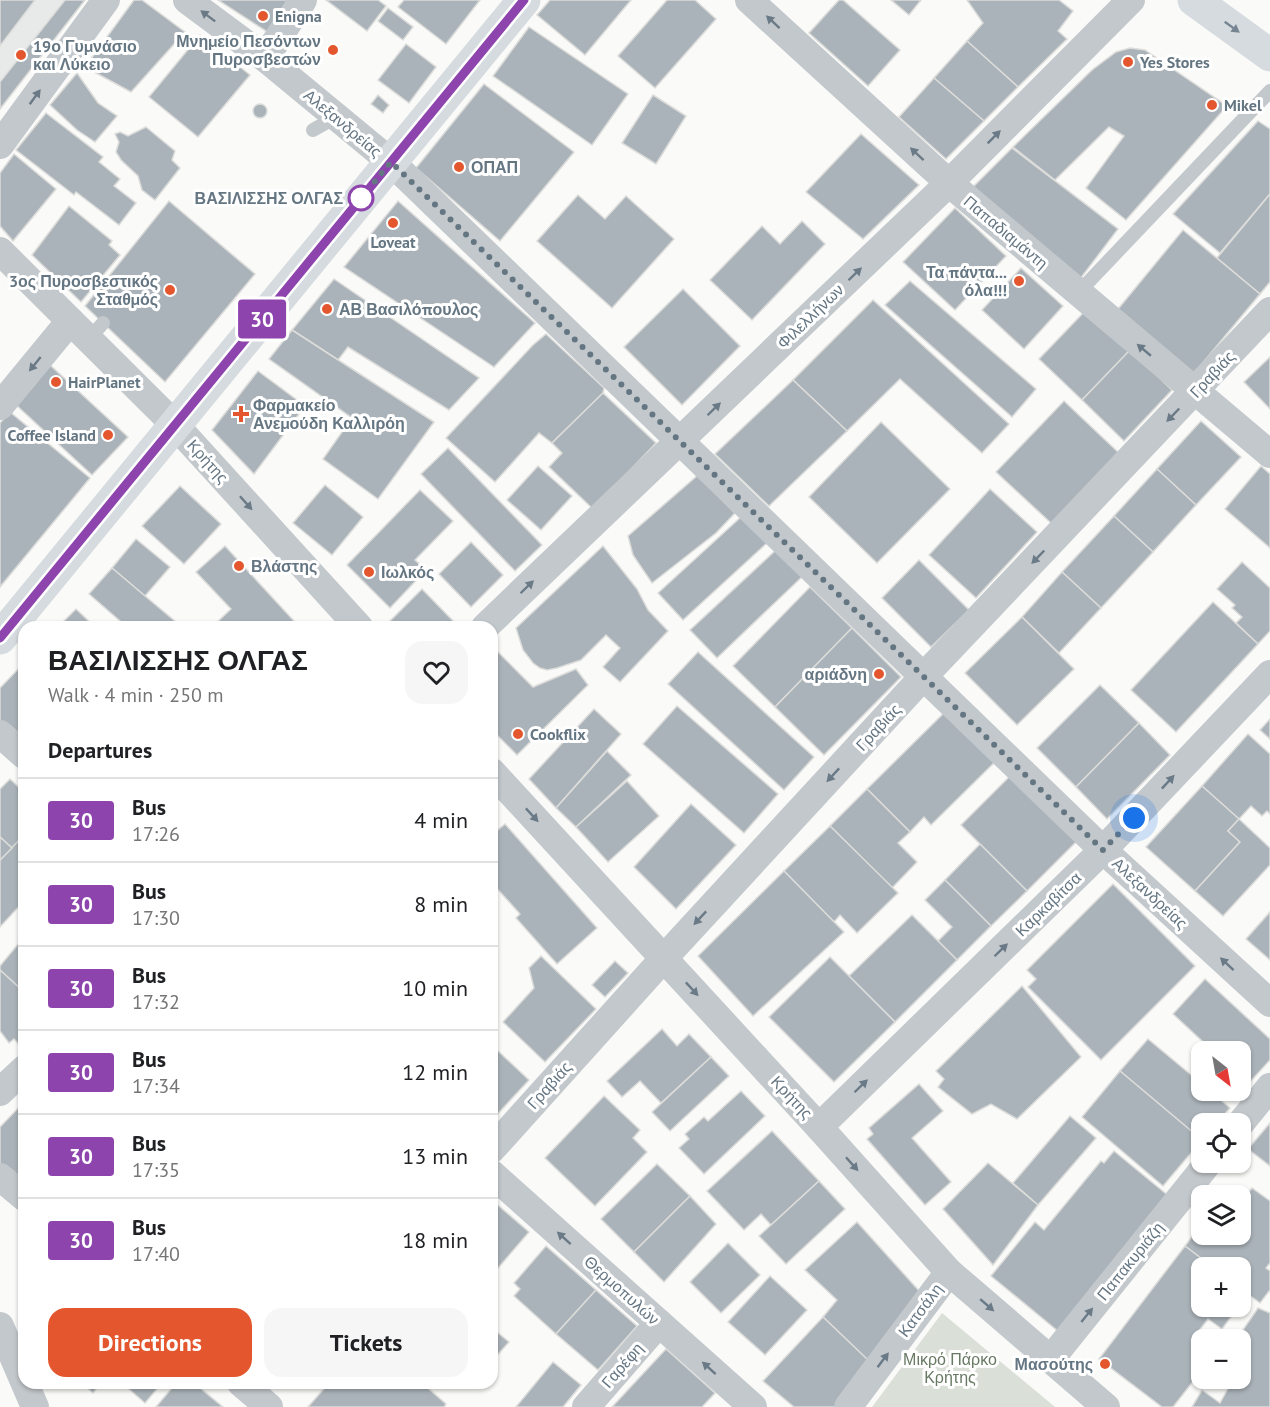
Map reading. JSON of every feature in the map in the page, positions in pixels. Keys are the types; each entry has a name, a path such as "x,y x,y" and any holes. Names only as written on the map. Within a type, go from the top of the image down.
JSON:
{"main road":[{"path":"0,638 524,0"},
{"path":"1194,0 1270,55"}],"street":[{"path":"0,144 106,0"},
{"name":"Αλεξανδρείας","path":"187,0 265,58 324,123 391,162 1103,850 1270,1003"},
{"path":"265,58 303,0"},
{"name":"Παπαδιαμάντη","path":"749,0 949,183 1270,454"},
{"name":"Φιλελλήνων","path":"491,621 949,183 1131,0"},
{"name":"Κρήτης","path":"0,251 87,328 354,621"},
{"name":"Γραβιάς","path":"498,1142 923,677 1270,311"},
{"path":"0,406 87,328"},
{"name":"Καρκαβίτσα","path":"819,1127 1103,850 1270,674"},
{"path":"0,734 18,750"},
{"name":"Κρήτης","path":"498,778 949,1272 1106,1407"},
{"path":"0,1092 18,1075"},
{"path":"1249,1113 1270,1087"},
{"name":"Παπακυριάζη","path":"1050,1360 1200,1173"},
{"path":"0,1177 18,1192"},
{"name":"Θερμοπυλών","path":"498,1179 753,1407"},
{"name":"Κατσάλη","path":"848,1407 949,1272"},
{"name":"Γαρέφη","path":"586,1407 659,1323"},
{"path":"0,1326 18,1368"},
{"path":"27,1389 35,1407"},
{"path":"251,1389 268,1400"}],"lane":[{"path":"1078,293 1270,91"}],"shaded area":[{"name":"19ο Γυμνάσιο και Λύκειο","path":"0,0 85,0 0,110"}],"green space":[{"name":"Μικρό Πάρκο Κρήτης","path":"942,1313 1055,1407 872,1407"}],"building":[{"path":"0,0 35,0 0,46"},
{"path":"65,0 85,0 0,109 0,82"},
{"path":"134,0 142,0 185,32 131,92 85,67"},
{"path":"218,0 291,0 269,33"},
{"path":"326,0 378,0 386,6 367,31"},
{"path":"404,0 480,0 446,44 398,7"},
{"path":"550,0 631,0 585,55 537,15"},
{"path":"667,0 695,0 716,19 655,88 618,56"},
{"path":"839,0 843,0 900,50 868,86 809,33"},
{"path":"891,0 921,0 909,15"},
{"path":"967,0 1059,0 1073,11 1058,31 1067,39 1018,87 967,41 983,23"},
{"path":"388,8 413,27 403,40 378,21"},
{"path":"529,27 628,94 592,145 493,76"},
{"path":"200,35 250,75 198,137 149,97"},
{"path":"967,41 1018,87 984,121 934,78"},
{"path":"406,44 436,67 409,103 378,80"},
{"path":"1130,48 1145,50 1227,106 1126,220 1086,188 1124,136 1109,127 1055,180 1013,147 1092,70 1116,52"},
{"path":"77,73 98,103 117,116 95,142 77,130 50,105"},
{"path":"934,78 984,121 946,159 899,117"},
{"path":"484,84 574,152 500,241 416,168"},
{"path":"378,95 389,105 383,113 371,104"},
{"path":"653,95 686,116 656,164 622,143"},
{"path":"260,104 265,106 267,111 265,116 260,118 255,116 253,111 255,106"},
{"path":"46,113 103,157 99,162 120,179 114,186 136,203 119,225 76,192 74,195 16,150"},
{"path":"1258,121 1270,129 1270,194 1220,253 1173,214"},
{"path":"146,127 175,151 172,160 180,168 155,200 142,190 138,176 116,152 119,142 115,134 120,132 128,136"},
{"path":"861,134 919,185 863,239 806,192"},
{"path":"1012,148 1118,229 1080,279 971,189"},
{"path":"14,154 56,189 13,241 0,226 0,173"},
{"path":"1270,194 1270,282 1260,294 1217,258"},
{"path":"578,195 605,219 626,196 674,239 612,308 537,241"},
{"name":"3ος Πυροσβεστικός Σταθμός","path":"169,201 255,274 165,382 85,306"},
{"path":"398,201 535,323 494,367 344,267"},
{"path":"69,206 112,241 109,245 120,255 81,302 32,255"},
{"path":"955,208 1006,256 955,310 903,262"},
{"path":"802,221 825,244 752,320 710,280 762,226 780,244"},
{"path":"1183,230 1260,294 1191,377 1114,314"},
{"path":"1021,268 1063,306 1024,349 982,310"},
{"path":"334,279 479,378 449,410 348,347 338,360 292,330"},
{"path":"910,281 1036,389 1012,417 885,305"},
{"path":"683,289 740,346 682,405 624,347"},
{"path":"873,300 1009,424 982,453 900,379 847,431 793,380"},
{"path":"1087,309 1130,350 1082,400 1039,359"},
{"path":"292,330 434,422 378,499 323,459 352,418 269,359"},
{"path":"546,334 604,388 603,393 552,443 539,433 495,482 446,438"},
{"path":"1130,350 1172,390 1124,441 1082,400"},
{"path":"1270,357 1270,409 1244,382"},
{"path":"50,365 128,437 92,475 14,403"},
{"path":"258,371 305,406 254,474 212,430"},
{"path":"793,380 847,431 769,506 715,454"},
{"path":"603,393 656,443 593,509 549,467 562,453 552,443"},
{"path":"1064,401 1120,454 1052,524 996,472"},
{"path":"10,412 90,478 0,587 0,423"},
{"path":"1201,421 1241,457 1196,505 1157,469"},
{"path":"881,422 950,489 877,563 809,497"},
{"path":"448,448 542,545 515,571 421,474"},
{"path":"538,466 572,496 541,530 507,500"},
{"path":"1261,466 1270,474 1270,548 1225,509"},
{"path":"1157,469 1196,505 1153,552 1114,516"},
{"path":"698,475 735,513 716,533 652,583 633,555 628,536"},
{"path":"325,485 363,517 332,555 293,523"},
{"path":"180,486 221,524 184,564 142,526"},
{"path":"990,489 1037,532 976,598 929,555"},
{"path":"420,490 453,521 415,560 426,570 390,608 347,565"},
{"path":"742,516 767,543 683,620 658,593"},
{"path":"1114,516 1153,552 1101,608 1062,572"},
{"path":"136,539 170,567 145,596 112,568"},
{"path":"471,542 503,575 471,607 439,574"},
{"path":"225,546 294,621 218,621 231,609 196,572"},
{"path":"603,546 637,589 648,610 668,631 620,682 603,667 620,648 606,635 581,660 547,670 540,668 523,650 516,628"},
{"path":"777,549 804,575 717,658 690,630"},
{"path":"919,560 969,610 931,647 882,598"},
{"path":"1242,562 1270,588 1270,631 1258,644 1236,623 1242,617 1232,608 1235,605 1217,589"},
{"path":"112,568 175,621 120,621 89,594"},
{"path":"1062,572 1101,608 1059,653 1022,617"},
{"path":"810,587 852,628 775,707 733,666"},
{"path":"422,589 453,621 390,621"},
{"path":"1213,602 1258,644 1176,732 1131,690"},
{"path":"76,609 89,621 64,621"},
{"path":"1022,617 1074,669 1017,725 965,673"},
{"path":"852,628 901,677 824,755 775,707"},
{"path":"498,652 533,687 576,669 588,685 517,755 498,736"},
{"path":"698,652 814,757 784,790 668,684"},
{"path":"18,669 18,738 0,721 0,688"},
{"path":"1100,685 1139,723 1076,787 1037,748"},
{"path":"677,706 778,794 744,833 643,744"},
{"path":"594,709 621,734 556,808 529,779"},
{"path":"948,709 998,759 931,825 924,817 910,832 867,789"},
{"path":"1270,719 1270,739 1260,730"},
{"path":"1139,723 1170,755 1107,819 1076,787"},
{"path":"1248,734 1270,754 1270,814 1267,811 1262,816 1251,806 1239,819 1202,786"},
{"path":"607,751 631,775 576,827 556,808"},
{"path":"1012,774 1078,840 1027,891 961,825"},
{"path":"10,779 18,786 18,842 12,848 0,837 0,789"},
{"path":"627,781 659,816 608,862 576,827"},
{"path":"1202,786 1239,819 1228,831 1240,842 1195,891 1146,847"},
{"path":"867,789 910,832 898,843 917,862 892,888 830,826"},
{"path":"691,804 736,845 676,909 634,867"},
{"path":"1239,819 1270,848 1270,865 1223,916 1195,891 1240,842 1228,831"},
{"path":"505,824 597,928 557,964 516,918 520,914 498,890 498,830"},
{"path":"830,826 898,893 857,933 840,915 834,922 784,871"},
{"path":"0,837 12,848 0,860"},
{"path":"18,841 18,908 0,927 0,860"},
{"path":"980,844 1027,891 991,926 945,880"},
{"path":"784,871 844,932 753,1016 698,956"},
{"path":"945,880 991,926 957,960 938,941 952,927 925,900"},
{"path":"1113,884 1195,966 1101,1060 1028,987 1036,979 1027,970"},
{"path":"1270,912 1270,960 1246,939"},
{"path":"912,915 957,960 895,1022 849,976"},
{"path":"18,944 18,986 0,970 0,966"},
{"path":"541,956 596,1009 545,1062 503,1022 534,988 529,968"},
{"path":"830,957 895,1022 834,1082 769,1017"},
{"path":"615,961 628,973 605,997 592,985"},
{"path":"0,970 18,986 18,1043 14,1039 9,1043 0,1031"},
{"path":"1205,979 1270,1039 1270,1060 1251,1081 1251,1041 1202,1041 1173,1014"},
{"path":"1022,986 1081,1057 1017,1119 991,1104 972,1114 938,1087 944,1079 936,1071"},
{"path":"662,1029 677,1046 689,1034 711,1057 661,1103 640,1081 622,1097 607,1081"},
{"path":"1148,1039 1191,1075 1191,1101 1222,1101 1230,1108 1226,1113 1191,1113 1191,1131 1120,1071"},
{"path":"498,1051 529,1080 498,1114"},
{"path":"711,1057 729,1076 670,1131 652,1112"},
{"path":"1120,1071 1191,1131 1191,1153 1163,1186 1082,1117"},
{"path":"919,1084 943,1111 912,1138 951,1182 925,1205 867,1139 873,1134 869,1128"},
{"path":"741,1091 765,1116 704,1174 679,1148 689,1139 685,1134 704,1117 708,1121"},
{"path":"604,1096 640,1130 633,1138 647,1152 595,1206 545,1158"},
{"path":"18,1108 18,1182 0,1164 0,1127"},
{"path":"1070,1116 1096,1138 1038,1205 1013,1183"},
{"path":"1270,1123 1270,1166 1251,1151 1251,1145"},
{"path":"772,1131 819,1181 771,1225 761,1214 744,1230 707,1191"},
{"path":"1114,1151 1170,1197 1059,1332 991,1276 1035,1222 1044,1230 1101,1161 1104,1163"},
{"path":"988,1163 1038,1205 993,1265 943,1209"},
{"path":"657,1164 690,1196 634,1252 601,1219"},
{"path":"819,1181 845,1209 786,1264 759,1236"},
{"path":"1251,1189 1270,1201 1270,1263 1266,1268 1270,1271 1270,1290 1260,1303 1251,1296 1251,1257 1200,1257 1185,1246 1191,1238 1191,1245 1251,1245"},
{"path":"690,1196 716,1224 664,1282 634,1252"},
{"path":"498,1205 529,1232 498,1268"},
{"path":"857,1222 921,1293 869,1361 823,1317 837,1300 805,1270"},
{"path":"728,1243 760,1275 721,1313 690,1282"},
{"path":"546,1246 596,1290 556,1334 514,1296 520,1289 514,1283"},
{"path":"1185,1246 1200,1257 1191,1257 1191,1317 1231,1317 1222,1329 1208,1319 1200,1329 1191,1329 1191,1384 1173,1407 1162,1407 1099,1359"},
{"path":"770,1276 807,1310 765,1355 728,1322"},
{"path":"596,1290 637,1326 598,1370 556,1334"},
{"path":"1258,1308 1270,1313 1270,1407 1192,1407 1202,1390 1220,1403 1228,1389 1251,1389 1251,1329 1244,1329"},
{"path":"823,1317 869,1361 836,1407 794,1407 763,1381"},
{"path":"498,1333 509,1342 498,1354"},
{"path":"666,1349 715,1393 702,1407 612,1407"},
{"path":"553,1362 581,1385 563,1407 516,1407"},
{"path":"129,1389 157,1389 145,1403"},
{"path":"171,1389 201,1389 223,1407 156,1407"},
{"path":"324,1389 429,1389 446,1404 444,1407 308,1407"}],"bus line":[{"name":"30","path":"0,638 524,0"}],"place":[{"name":"Enigna","path":"263,16"},
{"name":"Μνημείο Πεσόντων Πυροσβεστών","path":"333,50"},
{"name":"19ο Γυμνάσιο και Λύκειο","path":"21,55"},
{"name":"Yes Stores","path":"1128,62"},
{"name":"Mikel","path":"1212,105"},
{"name":"ΟΠΑΠ","path":"459,167"},
{"name":"ΒΑΣΙΛΙΣΣΗΣ ΟΛΓΑΣ","path":"361,198"},
{"name":"Loveat","path":"393,223"},
{"name":"Τα πάντα... όλα!!!","path":"1019,281"},
{"name":"3ος Πυροσβεστικός Σταθμός","path":"170,290"},
{"name":"ΑΒ Βασιλόπουλος","path":"327,309"},
{"name":"HairPlanet","path":"56,382"},
{"name":"Φαρμακείο Ανεμούδη Καλλιρόη","path":"241,414"},
{"name":"Coffee Island","path":"108,435"},
{"name":"Βλάστης","path":"239,566"},
{"name":"Ιωλκός","path":"369,572"},
{"name":"αριάδνη","path":"879,674"},
{"name":"Cookflix","path":"518,734"},
{"name":"Μασούτης","path":"1105,1364"}],"route":[{"path":"361,198 391,162 1103,850 1134,818"}]}
